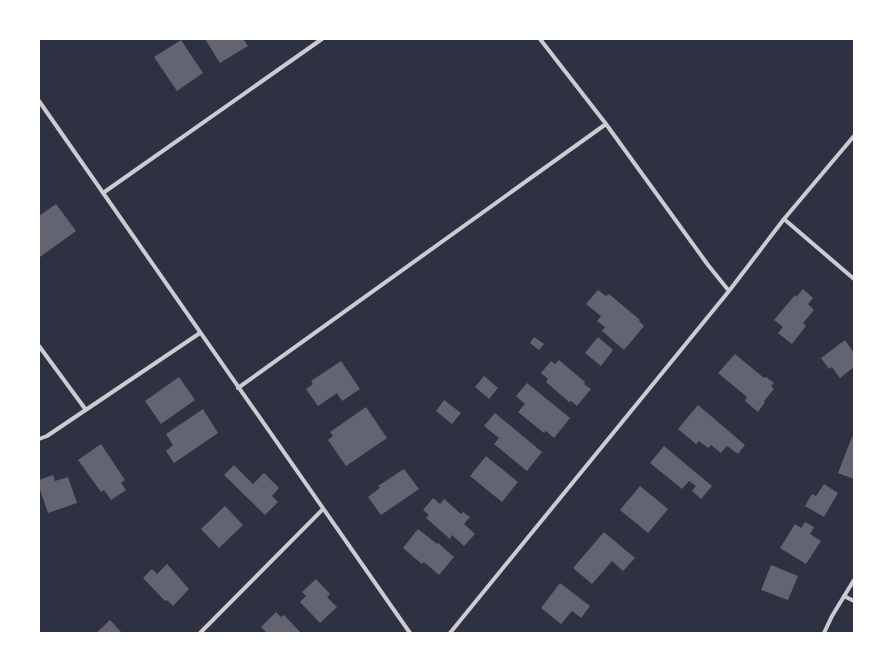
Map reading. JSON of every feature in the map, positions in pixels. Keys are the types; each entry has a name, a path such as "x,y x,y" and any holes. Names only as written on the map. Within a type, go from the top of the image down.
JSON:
{"street":[{"path":"103,193 322,39"},
{"path":"540,39 606,124 708,265 729,291"},
{"path":"39,101 410,633"},
{"path":"238,388 606,124"},
{"path":"450,633 729,291 784,219 854,136"},
{"path":"784,219 854,278"},
{"path":"39,438 47,436 200,333"},
{"path":"39,346 86,410"},
{"path":"200,633 323,509"},
{"path":"824,633 854,580"},
{"path":"844,596 854,601"}],"building":[{"path":"205,39 243,39 248,46 220,63"},
{"path":"181,40 203,73 177,91 154,57"},
{"path":"56,204 76,231 40,257 39,216"},
{"path":"803,289 813,298 808,304 814,310 803,323 806,326 792,344 778,333 783,327 774,320 795,295 796,297"},
{"path":"598,290 606,296 609,294 640,320 639,321 644,326 624,350 602,331 605,327 597,321 601,316 586,304"},
{"path":"534,337 544,344 539,350 530,343"},
{"path":"598,337 613,350 601,366 585,353"},
{"path":"845,340 854,353 854,367 840,378 832,367 829,369 821,358"},
{"path":"735,354 764,378 766,377 774,383 771,386 774,389 764,401 765,402 758,412 745,401 747,397 718,373"},
{"path":"559,360 591,389 577,406 571,401 569,402 546,382 548,379 541,373 551,361 555,364"},
{"path":"341,361 360,389 342,401 337,393 318,406 306,389 313,384 311,381"},
{"path":"484,376 498,388 489,399 475,387"},
{"path":"179,377 195,400 161,424 145,401"},
{"path":"527,383 570,418 554,438 546,431 544,433 518,412 525,404 516,396"},
{"path":"444,400 461,413 452,424 436,411"},
{"path":"698,405 745,445 738,454 727,446 721,453 711,445 708,448 699,441 696,444 678,429"},
{"path":"366,407 387,438 346,466 328,440 333,436 330,432"},
{"path":"203,409 218,433 174,463 166,451 173,445 166,434"},
{"path":"495,413 542,452 527,471 494,444 499,438 484,426"},
{"path":"852,437 854,438 854,479 838,473"},
{"path":"101,444 125,480 121,483 126,490 111,500 104,490 101,492 78,460"},
{"path":"664,446 712,486 701,499 692,491 696,486 689,481 682,489 650,463"},
{"path":"486,456 518,482 502,502 470,476"},
{"path":"234,465 253,484 264,473 279,488 272,496 278,502 265,515 224,475"},
{"path":"404,469 419,489 381,515 368,497 380,488 378,486"},
{"path":"53,475 55,481 68,477 77,503 48,513 39,487 39,480"},
{"path":"824,484 838,493 824,517 805,506 812,494 816,496"},
{"path":"640,486 668,509 648,533 620,510"},
{"path":"433,498 440,504 444,499 461,514 463,512 470,517 464,524 475,534 464,546 452,535 450,539 426,518 429,515 423,510"},
{"path":"225,506 243,525 219,548 201,529"},
{"path":"805,522 814,527 810,534 821,541 806,564 780,548 795,524 801,528"},
{"path":"418,529 437,544 438,543 454,557 439,575 424,562 422,564 403,548"},
{"path":"604,532 635,558 623,571 612,561 592,584 573,568"},
{"path":"167,564 189,589 173,606 167,600 165,601 143,578 152,569 157,574"},
{"path":"771,565 798,576 788,600 761,590"},
{"path":"316,579 330,594 327,597 337,607 320,623 300,602 306,596 302,592"},
{"path":"560,583 590,606 581,618 572,611 561,624 541,608"},
{"path":"276,612 281,617 284,615 301,633 267,633 261,627"},
{"path":"110,620 122,633 96,633"}]}
